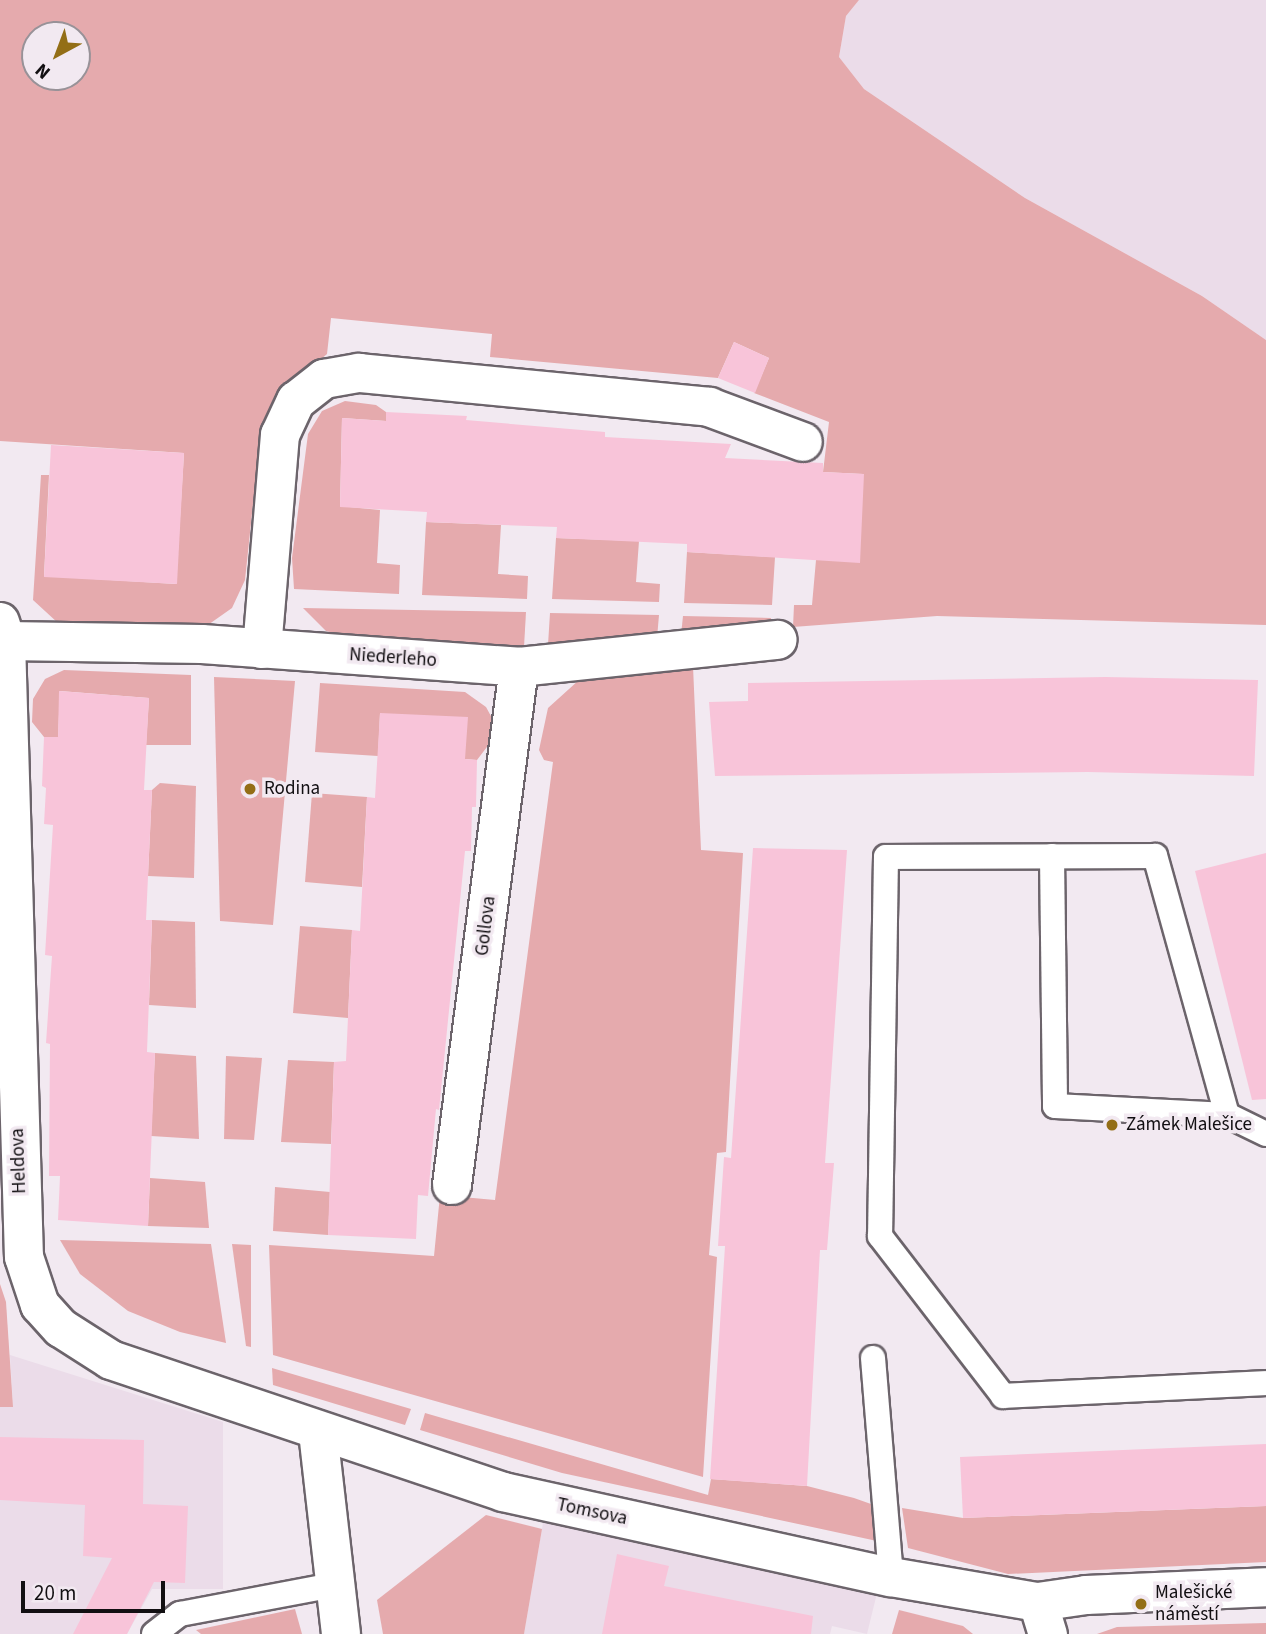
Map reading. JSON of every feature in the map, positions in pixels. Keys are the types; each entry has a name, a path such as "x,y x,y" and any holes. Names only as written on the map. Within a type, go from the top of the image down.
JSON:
{"street":[{"path":"262,649 280,435 296,401 324,379 359,373 709,407 803,442"},
{"name":"Niederleho","path":"3,631 519,667 778,640"},
{"name":"Heldova","path":"3,631 11,1231 30,1283 40,1305 86,1346 111,1360 318,1432"},
{"name":"Gollova","path":"452,1185 519,667"},
{"path":"318,1432 341,1634"},
{"name":"Tomsova","path":"318,1432 503,1492 891,1577 1043,1618"},
{"path":"1043,1618 1086,1595 1266,1587"}],"lane":[{"path":"1052,856 1055,1106 1227,1115 1266,1134"},
{"path":"1227,1115 1155,856 886,857 880,1236 1003,1396 1266,1382"},
{"path":"873,1358 891,1577"},
{"path":"154,1634 180,1614 334,1585"}],"shaded area":[{"path":"0,0 859,0 846,16 839,57 864,89 1025,198 1202,296 1266,340 1266,625 937,616 793,627 794,605 812,605 816,560 863,474 823,472 829,422 754,393 769,358 734,342 718,378 490,357 492,334 331,318 327,354 286,389 261,428 245,580 232,608 205,627 58,623 33,600 41,475 49,475 44,576 176,584 184,453 0,441"},
{"path":"859,0 1266,0 1266,340 1202,296 1025,198 864,89 839,57 846,16"},
{"path":"345,401 376,405 386,412 386,421 342,418 340,506 380,510 377,563 400,565 399,594 294,589 292,558 308,434 322,411"},
{"path":"426,522 501,525 498,574 528,576 527,599 422,595"},
{"path":"556,538 639,541 636,582 660,584 659,602 552,599"},
{"path":"687,552 775,557 772,605 684,603"},
{"path":"303,608 526,612 524,647 361,640 326,631"},
{"path":"550,613 659,615 657,638 548,645"},
{"path":"683,616 771,618 768,634 681,635"},
{"path":"693,666 701,850 743,853 726,1152 717,1153 709,1255 717,1257 703,1477 273,1355 269,1245 434,1256 440,1195 495,1200 553,762 544,760 539,750 548,708 579,680"},
{"path":"64,670 191,675 191,745 146,745 149,698 60,691 58,737 44,737 32,722 33,699 45,679"},
{"path":"214,677 295,681 273,925 220,921"},
{"path":"320,683 465,692 486,707 492,718 493,739 477,760 465,759 380,713 378,756 315,752"},
{"path":"160,783 196,786 194,878 148,876 152,790"},
{"path":"312,793 367,797 362,887 305,882"},
{"path":"152,920 195,922 196,1008 149,1005"},
{"path":"300,926 352,930 348,1018 293,1013"},
{"path":"155,1053 196,1056 199,1139 151,1136"},
{"path":"226,1056 262,1058 254,1140 224,1139"},
{"path":"288,1060 334,1062 331,1144 281,1142"},
{"path":"150,1178 205,1182 209,1228 148,1226"},
{"path":"275,1187 330,1192 328,1235 273,1231"},
{"path":"60,1240 211,1244 226,1343 180,1332 128,1311 80,1274"},
{"path":"232,1244 251,1245 251,1347 246,1346"},
{"path":"0,1284 6,1302 13,1407 0,1407"},
{"path":"10,1355 223,1422 223,1589 152,1589 127,1634 0,1634 0,1407 13,1407"},
{"path":"272,1368 411,1409 405,1425 273,1385"},
{"path":"425,1413 708,1495 711,1479 807,1486 854,1498 871,1504 877,1541 562,1473 420,1430"},
{"path":"1266,1506 1266,1562 1008,1574 908,1548 902,1508 963,1518"},
{"path":"486,1515 542,1529 524,1634 383,1634 377,1600"},
{"path":"544,1517 878,1589 867,1634 832,1626 830,1634 524,1634"},
{"path":"295,1609 302,1634 201,1634 196,1630"},
{"path":"899,1610 963,1626 973,1634 892,1634"},
{"path":"1266,1623 1266,1634 1097,1634 1117,1627"}],"building":[{"path":"734,342 769,358 755,393 718,378"},
{"path":"386,412 467,416 466,420 605,432 605,437 731,444 725,458 823,463 823,472 864,474 860,563 687,552 687,544 556,538 557,527 426,522 427,512 340,507 342,418 386,421"},
{"path":"51,445 184,453 177,584 44,577"},
{"path":"1105,677 1258,680 1254,776 1088,772 715,776 709,702 748,701 748,683"},
{"path":"59,691 149,698 144,790 152,790 146,920 152,920 147,1052 155,1053 148,1226 58,1220 60,1176 49,1176 50,1044 46,1043 52,956 45,955 53,825 44,824 46,788 42,786 44,737 58,737"},
{"path":"380,713 468,717 465,759 477,760 476,807 472,807 471,851 465,851 439,1110 436,1109 428,1196 418,1195 416,1239 328,1235 334,1062 346,1061 352,930 360,931 367,797 375,798"},
{"path":"753,848 847,850 825,1163 834,1163 827,1250 820,1250 807,1486 710,1479 725,1246 718,1246 724,1157 731,1158"},
{"path":"1266,853 1266,1099 1252,1100 1195,871"},
{"path":"0,1437 144,1440 143,1504 188,1506 185,1583 154,1582 127,1634 73,1634 112,1558 83,1556 85,1505 0,1500"},
{"path":"1266,1444 1266,1506 963,1518 960,1457"},
{"path":"617,1554 669,1566 664,1586 813,1616 811,1634 602,1634"}],"place":[{"name":"Rodina","path":"250,789"},
{"name":"Zámek Malešice","path":"1112,1125"},
{"name":"Malešické náměstí","path":"1141,1604"}]}
